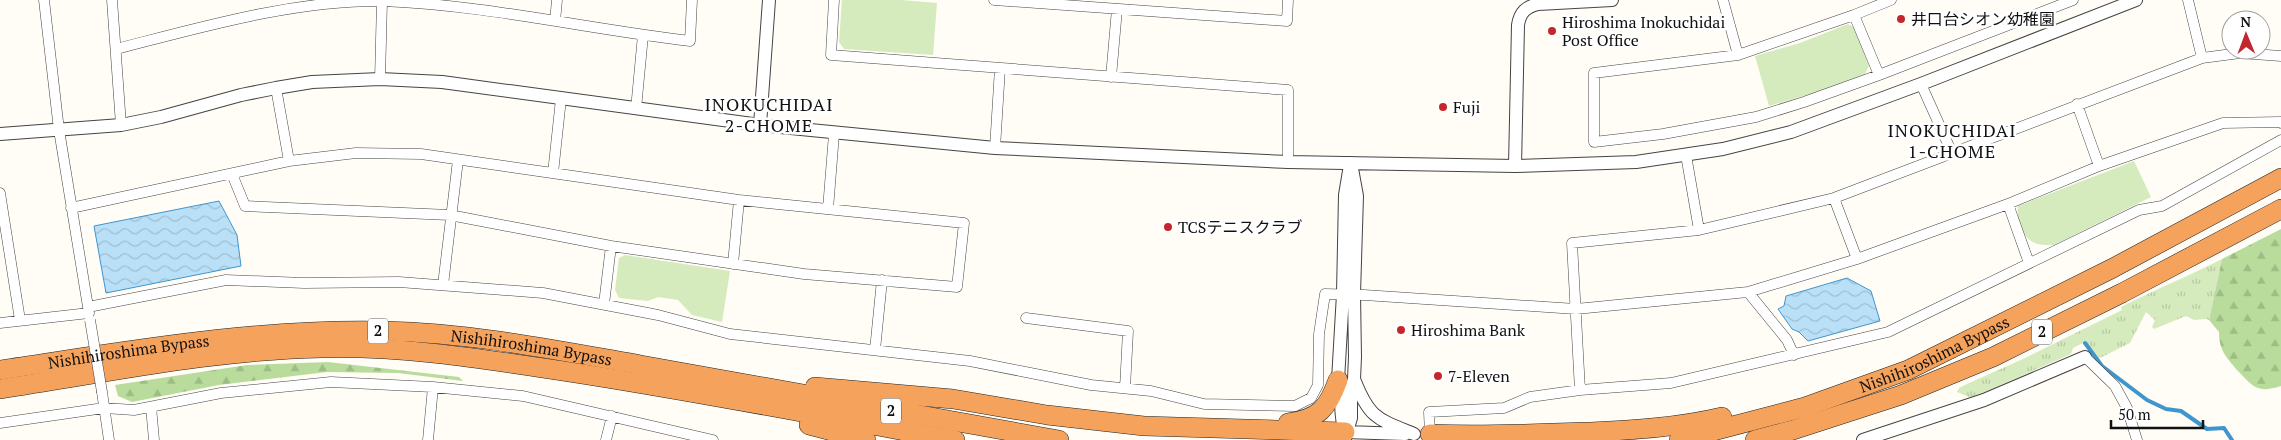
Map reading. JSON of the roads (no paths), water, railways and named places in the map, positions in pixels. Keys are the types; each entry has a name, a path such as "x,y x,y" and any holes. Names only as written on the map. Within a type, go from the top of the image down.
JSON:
{"highway":[{"path":"2253,192 2281,173"},
{"name":"Nishihiroshima Bypass","path":"1679,440 1804,407 1908,370 2112,268 2281,178"},
{"name":"Nishihiroshima Bypass","path":"1755,440 1901,395 1993,357 2122,293 2281,209"},
{"name":"Nishihiroshima Bypass","path":"0,368 31,366 172,344 254,334 320,331 388,331 455,336 520,344 1059,440"},
{"name":"Nishihiroshima Bypass","path":"0,389 169,362 254,353 322,348 388,349 453,355 712,396 955,440"},
{"path":"1422,434 1526,435 1626,430 1704,421 1908,370"},
{"path":"724,379 953,400 1047,415 1144,426 1247,429 1345,436"},
{"path":"1247,429 1300,422 1312,418 1326,406 1346,379"},
{"path":"0,395 37,384"},
{"path":"712,396 866,440"},
{"path":"1766,440 1792,430"}],"street":[{"path":"44,0 59,130 102,392 108,440"},
{"path":"112,0 121,125"},
{"path":"554,21 557,0"},
{"path":"116,49 247,16 334,3 382,1 469,9 690,41 692,0"},
{"path":"760,126 769,0"},
{"path":"834,0 831,55 1288,90 1288,162"},
{"path":"994,0 1287,21 1288,0"},
{"path":"1515,166 1518,25 1520,15 1527,8 1538,4 1612,0"},
{"path":"1722,0 1738,55"},
{"path":"1890,0 1854,15 1738,55 1594,73 1594,142 1663,134 1756,117 1879,75 2061,2 2073,0"},
{"path":"0,134 121,125 161,117 241,95 276,88 312,82 380,79 442,82 760,126 995,148 1288,162 1515,166 1636,162 1686,155 1791,132 1921,84 2136,0"},
{"path":"2188,0 2202,58"},
{"path":"380,79 382,1"},
{"path":"1111,77 1117,9"},
{"path":"1854,15 1879,75"},
{"path":"636,109 643,35"},
{"path":"1580,390 1572,243 1699,230 1834,198 2202,58 2240,53 2281,56"},
{"path":"995,148 1000,68"},
{"path":"1921,84 1952,152"},
{"path":"276,88 289,161"},
{"path":"553,174 561,99"},
{"path":"2077,104 2099,166"},
{"path":"0,323 89,314 226,280 304,283 399,282 542,293 658,315 730,334 970,361 1091,385 1151,391 1204,404 1295,406 1311,398 1318,384 1320,334 1325,294 1576,309 1748,292 1856,259 2008,204 2099,166 2223,123 2281,123"},
{"path":"828,208 834,134"},
{"path":"1422,434 1430,412 1504,408 1530,397 1580,390 1671,383 1888,332 2140,210 2162,206 2281,140"},
{"path":"71,208 289,161 356,153 421,154 739,200 964,223 957,287 804,274 733,264 611,246 450,215 245,206 232,174"},
{"path":"1686,155 1699,230"},
{"path":"442,285 458,160"},
{"path":"1351,163 1357,196 1348,294 1346,379 1341,390 1340,418 1345,436 1422,434"},
{"path":"0,193 3,232 20,320"},
{"path":"1834,198 1856,259"},
{"path":"733,264 739,200"},
{"path":"2008,204 2029,263"},
{"path":"604,304 611,246"},
{"path":"875,350 882,280"},
{"path":"1748,292 1787,340 1794,355"},
{"path":"1026,318 1128,331 1125,388"},
{"path":"1863,440 1984,400 2085,357 2115,386 2127,408 2137,440"},
{"path":"1346,379 1375,418 1422,434"},
{"path":"0,423 104,408 134,410 221,393 331,382 433,387 523,396 713,440"},
{"path":"428,440 433,387"},
{"path":"151,406 154,440"},
{"path":"606,440 612,416"}],"water":[{"path":"219,201 237,235 241,266 106,293 94,226"},
{"path":"1847,278 1871,291 1880,321 1808,341 1799,332 1792,329 1778,309 1784,306 1786,296"}],"waterway":[{"path":"2085,343 2102,366 2147,400 2166,409 2181,411 2207,429 2224,428 2232,440"}],"place":[{"name":"井口台シオン幼稚園","path":"1901,19"},
{"name":"Hiroshima Inokuchidai Post Office","path":"1552,31"},
{"name":"Fuji","path":"1443,107"},
{"name":"TCSテニスクラブ","path":"1168,227"},
{"name":"Hiroshima Bank","path":"1401,330"},
{"name":"7-Eleven","path":"1438,376"}],"district":[{"name":"INOKUCHIDAI 2-CHOME","path":"769,115"},
{"name":"INOKUCHIDAI 1-CHOME","path":"1952,141"}]}
